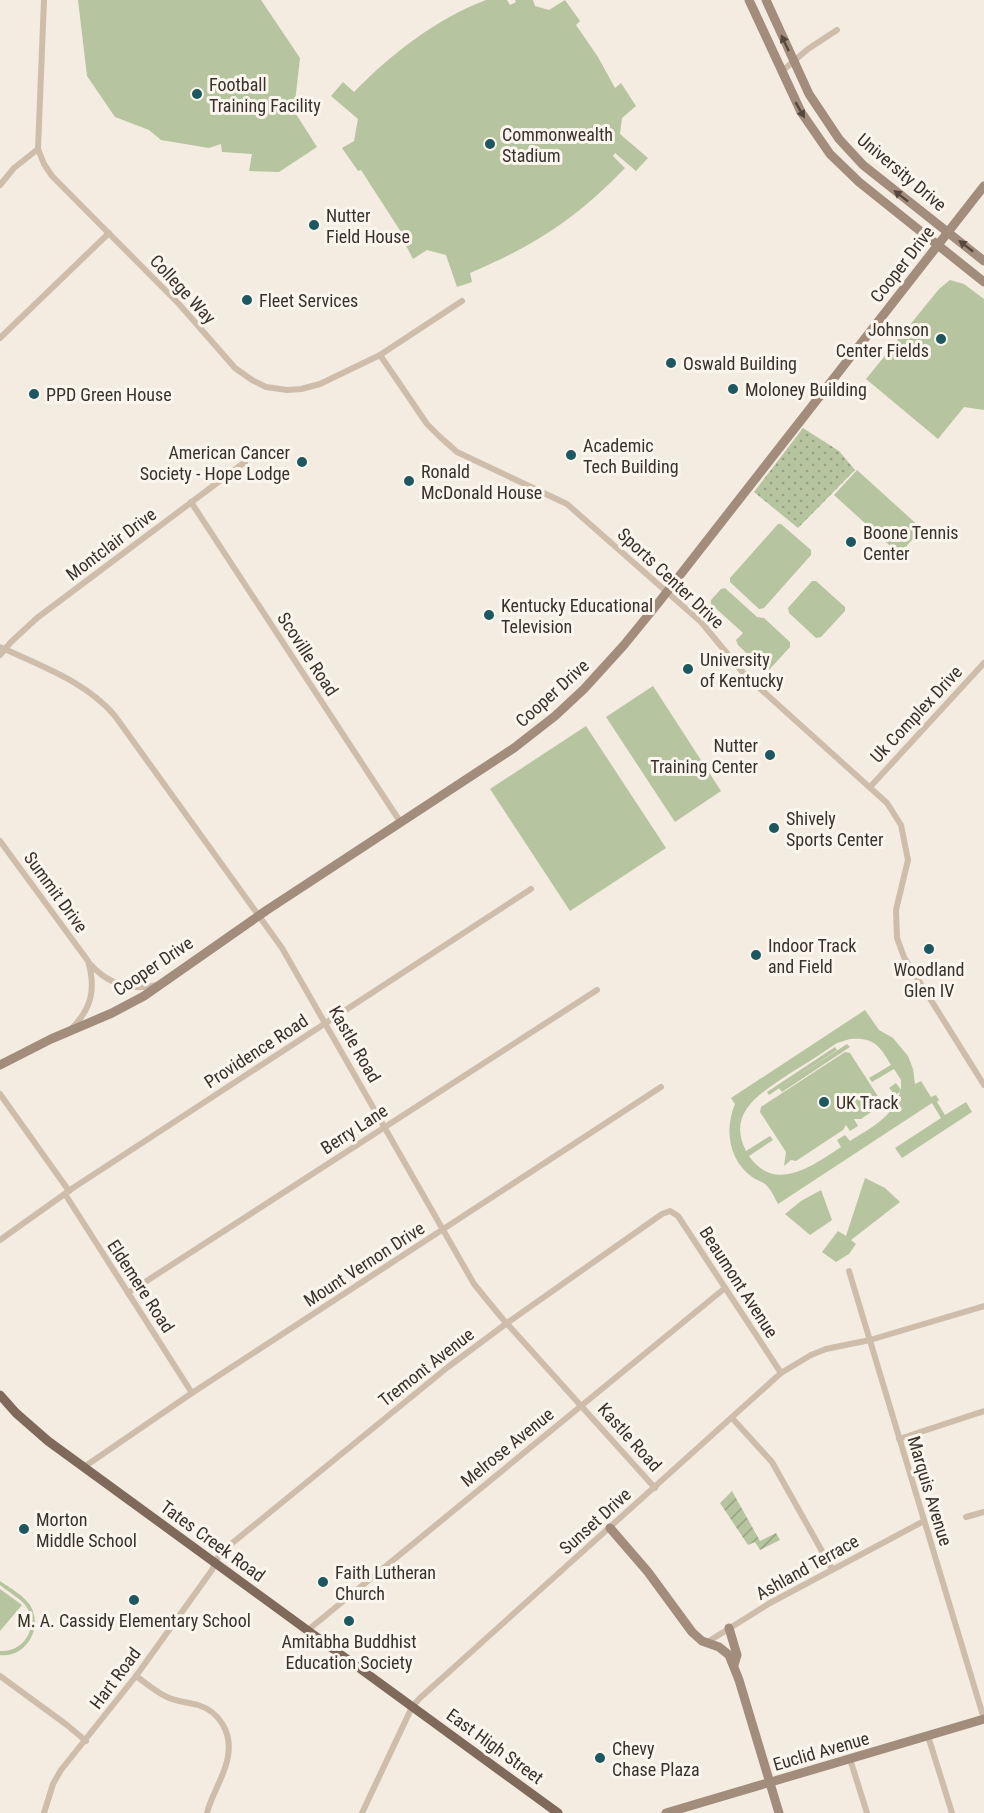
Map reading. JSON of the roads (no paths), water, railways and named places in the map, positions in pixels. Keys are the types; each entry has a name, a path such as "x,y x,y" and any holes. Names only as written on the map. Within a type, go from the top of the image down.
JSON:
{"main road":[{"name":"University Drive","path":"749,0 801,112 830,154 859,182 984,282"},
{"name":"University Drive","path":"766,0 816,106 827,124 855,158 984,261"},
{"name":"Cooper Drive","path":"0,1065 127,1006 260,915 514,748 555,716 599,674 666,592 984,186"},
{"name":"Tates Creek Road","path":"0,1395 36,1431 412,1707"},
{"path":"610,1528 648,1572 692,1632 706,1643 724,1649 734,1665 779,1813"},
{"path":"729,1628 737,1655 734,1665"},
{"name":"East High Street","path":"412,1707 558,1813"},
{"name":"Euclid Avenue","path":"666,1813 984,1719"}],"street":[{"name":"College Way","path":"44,1 38,149 44,164 52,176 179,304 235,368 258,383 279,390 313,387 380,355 462,301"},
{"path":"781,72 808,49 837,30"},
{"path":"0,185 14,168 38,149"},
{"path":"0,338 109,234"},
{"name":"Sports Center Drive","path":"380,355 427,424 457,452 567,504 701,622 746,675 871,786 887,803 901,825 908,860 896,910 897,938 904,957 961,1052 984,1085"},
{"name":"Montclair Drive","path":"1,650 37,618 245,462"},
{"name":"Scoville Road","path":"191,502 401,823"},
{"name":"Kastle Road","path":"1,650 63,677 111,711 282,948 474,1284 655,1488"},
{"name":"Uk Complex Drive","path":"871,786 984,663"},
{"name":"Summit Drive","path":"0,841 98,973 118,984 145,987 161,984"},
{"name":"Providence Road","path":"0,1240 67,1192 531,889"},
{"name":"Summit Drive","path":"68,1032 84,1015 92,998 92,979 88,961"},
{"name":"Berry Lane","path":"128,1293 597,990"},
{"name":"Mount Vernon Drive","path":"84,1467 192,1393 661,1088"},
{"name":"Eldemere Road","path":"0,1094 67,1192 192,1393"},
{"name":"Beaumont Avenue","path":"670,1211 678,1216 781,1373"},
{"name":"Tremont Avenue","path":"215,1563 220,1553 448,1367 662,1214 670,1211"},
{"name":"Marquis Avenue","path":"849,1271 984,1719"},
{"name":"Melrose Avenue","path":"308,1630 725,1288"},
{"name":"Sunset Drive","path":"412,1707 781,1373 818,1352 870,1340 984,1306"},
{"path":"899,1439 984,1411"},
{"path":"732,1418 772,1462 832,1569"},
{"path":"966,1517 984,1512"},
{"name":"Ashland Terrace","path":"706,1643 832,1569 924,1521"},
{"name":"Hart Road","path":"44,1813 57,1777 136,1676 215,1563"},
{"path":"0,1676 86,1741"},
{"path":"136,1676 168,1698 195,1704 213,1712 222,1722 228,1738 229,1755 213,1792 207,1813"},
{"path":"362,1813 412,1707"},
{"path":"928,1736 952,1813"},
{"path":"850,1759 867,1813"}],"place":[{"name":"Football Training Facility","path":"197,94"},
{"name":"Commonwealth Stadium","path":"490,144"},
{"name":"Nutter Field House","path":"314,225"},
{"name":"Fleet Services","path":"247,300"},
{"name":"Johnson Center Fields","path":"941,339"},
{"name":"Oswald Building","path":"671,363"},
{"name":"Moloney Building","path":"733,389"},
{"name":"PPD Green House","path":"34,394"},
{"name":"Academic Tech Building","path":"571,455"},
{"name":"American Cancer Society - Hope Lodge","path":"302,462"},
{"name":"Ronald McDonald House","path":"409,481"},
{"name":"Boone Tennis Center","path":"851,542"},
{"name":"Kentucky Educational Television","path":"489,615"},
{"name":"University of Kentucky","path":"688,669"},
{"name":"Nutter Training Center","path":"770,755"},
{"name":"Shively Sports Center","path":"774,828"},
{"name":"Woodland Glen IV","path":"929,949"},
{"name":"Indoor Track and Field","path":"756,955"},
{"name":"UK Track","path":"824,1102"},
{"name":"Morton Middle School","path":"24,1529"},
{"name":"Faith Lutheran Church","path":"323,1582"},
{"name":"M. A. Cassidy Elementary School","path":"134,1600"},
{"name":"Amitabha Buddhist Education Society","path":"349,1621"},
{"name":"Chevy Chase Plaza","path":"600,1758"}]}
